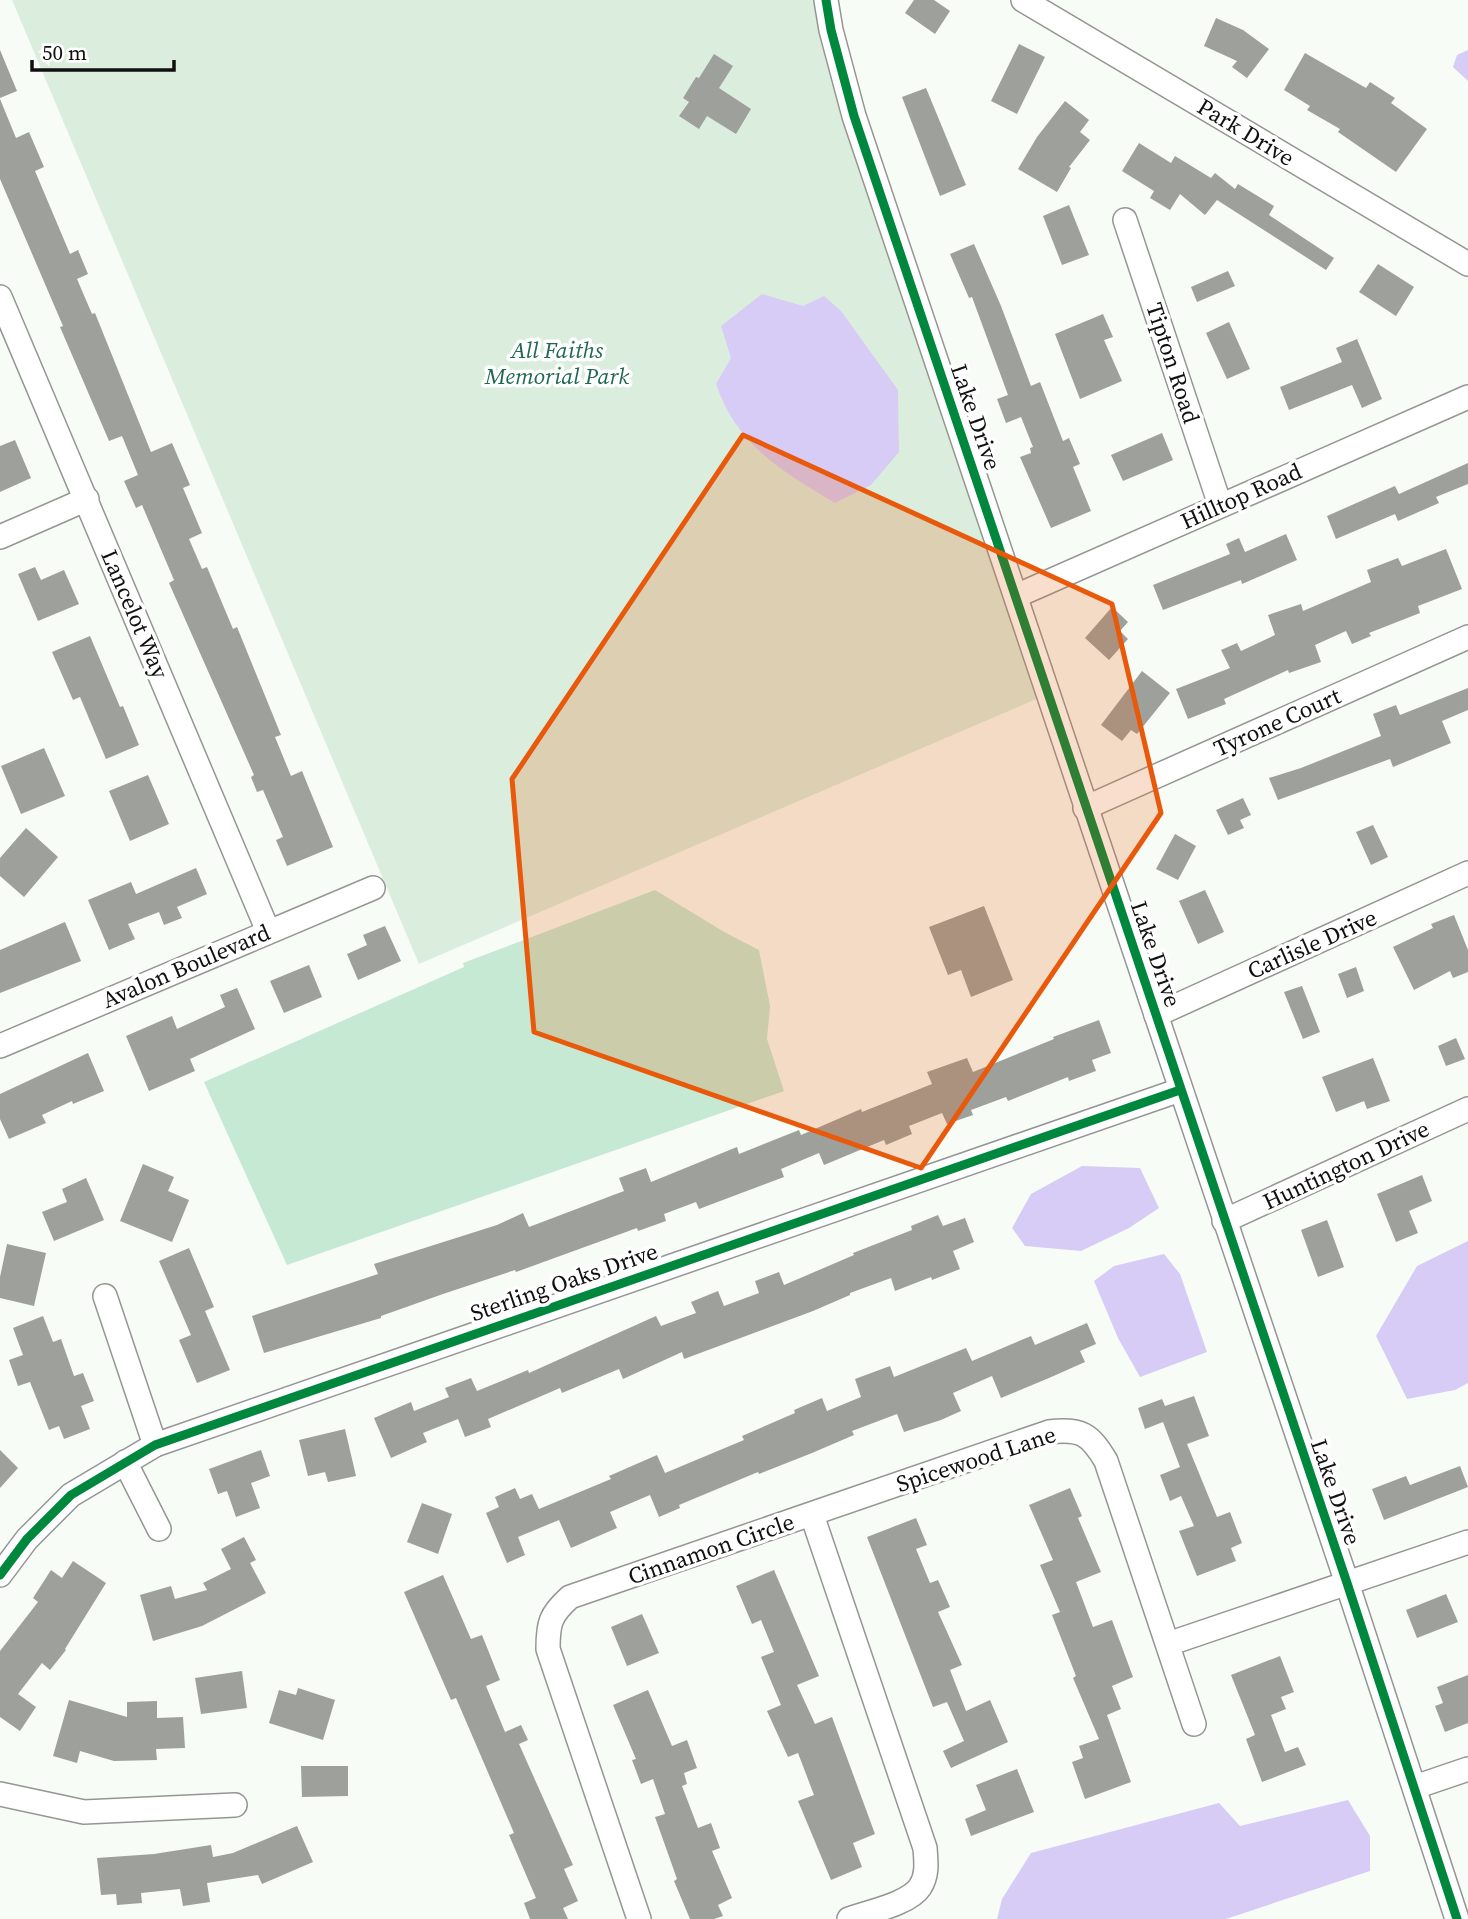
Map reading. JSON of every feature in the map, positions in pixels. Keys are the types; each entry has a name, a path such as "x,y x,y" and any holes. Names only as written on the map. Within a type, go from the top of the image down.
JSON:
{"street":[{"name":"Lake Drive","path":"826,0 831,30 855,116 1457,1919"},
{"name":"Park Drive","path":"1023,0 1468,264"},
{"name":"Tipton Road","path":"1125,220 1220,505"},
{"name":"Lancelot Way","path":"0,297 268,931"},
{"name":"Hilltop Road","path":"1016,597 1468,397"},
{"path":"0,537 87,499"},
{"name":"Tyrone Court","path":"1085,808 1468,637"},
{"name":"Carlisle Drive","path":"1156,1015 1468,873"},
{"name":"Avalon Boulevard","path":"0,1046 373,888"},
{"name":"Sterling Oaks Drive","path":"0,1574 27,1539 71,1495 155,1445 1180,1090"},
{"name":"Huntington Drive","path":"1224,1221 1468,1109"},
{"path":"105,1296 155,1445"},
{"name":"Spicewood Lane","path":"812,1514 1049,1432 1068,1430 1084,1434 1096,1444 1106,1461 1194,1724"},
{"path":"125,1462 159,1529"},
{"name":"Cinnamon Circle","path":"639,1919 548,1649 548,1625 557,1609 570,1598 812,1514 925,1848 926,1869 920,1887 906,1899 849,1919"},
{"path":"1168,1644 1468,1542"},
{"path":"1415,1787 1468,1769"},
{"path":"0,1794 83,1812 235,1805"}],"highlighted area":[{"path":"743,435 1112,604 1161,813 921,1168 534,1032 512,779"}],"green space":[{"name":"All Faiths Memorial Park","path":"12,0 826,0 1048,694 419,964"},
{"path":"655,890 759,950 770,1006 767,1039 784,1091 287,1265 204,1082 464,967 463,963"}],"shaded area":[{"path":"1468,50 1468,81 1453,67 1457,55"},
{"path":"762,294 803,306 824,296 841,311 898,390 899,452 871,485 835,503 779,468 748,440 725,405 716,384 731,358 721,326"},
{"path":"1082,1166 1140,1168 1159,1208 1129,1228 1081,1251 1025,1246 1012,1228 1031,1194"},
{"path":"1468,1241 1468,1383 1455,1390 1407,1399 1376,1336 1417,1266"},
{"path":"1164,1254 1180,1274 1207,1352 1140,1377 1118,1338 1094,1281 1114,1266"},
{"path":"1348,1800 1370,1836 1370,1871 1226,1919 997,1919 1002,1899 1031,1853 1219,1803 1240,1826"}],"building":[{"path":"914,0 934,0 950,11 935,34 905,13"},
{"path":"1216,18 1243,30 1269,49 1247,78 1232,67 1237,61 1204,46"},
{"path":"1019,44 1045,57 1017,114 991,101"},
{"path":"0,50 17,91 0,98"},
{"path":"1305,53 1366,88 1370,82 1395,98 1391,103 1427,129 1396,172 1338,132 1340,129 1307,110 1310,106 1284,90"},
{"path":"714,54 733,66 719,88 751,109 736,134 707,116 699,129 679,116 689,102 683,98"},
{"path":"926,88 966,185 940,196 902,97"},
{"path":"0,99 16,138 29,132 44,167 35,171 70,254 78,250 88,274 77,279 92,314 95,313 151,452 172,443 190,485 183,488 202,533 189,539 202,569 207,567 233,629 237,627 281,735 275,737 291,776 302,771 333,847 287,866 276,840 283,837 263,790 257,792 251,777 254,775 169,583 174,580 142,505 136,508 124,481 138,475 122,436 109,441 0,179"},
{"path":"1065,101 1089,120 1080,132 1090,140 1069,167 1071,168 1057,192 1018,169 1037,137"},
{"path":"1139,143 1171,163 1175,156 1211,178 1215,173 1235,189 1238,184 1274,206 1269,215 1334,258 1326,270 1217,200 1205,215 1180,194 1170,210 1150,198 1154,191 1122,171"},
{"path":"1069,205 1089,255 1062,265 1043,216"},
{"path":"974,244 1031,386 1040,382 1063,441 1069,438 1080,464 1073,467 1091,511 1051,528 1020,457 1031,453 1030,448 1033,447 1021,417 1006,423 997,399 1008,395 972,297 969,298 950,254"},
{"path":"1378,264 1414,287 1396,316 1359,292"},
{"path":"1228,271 1235,286 1197,302 1191,287"},
{"path":"1103,314 1113,337 1104,340 1122,381 1080,399 1055,334"},
{"path":"1229,322 1250,369 1227,379 1206,333"},
{"path":"1357,339 1382,399 1362,408 1352,385 1289,410 1280,387 1342,362 1336,348"},
{"path":"1162,433 1173,460 1123,481 1111,455"},
{"path":"15,440 31,478 0,492 0,446"},
{"path":"1468,463 1468,484 1436,497 1439,503 1398,521 1395,514 1336,539 1327,516 1395,486 1399,494"},
{"path":"1286,534 1297,560 1242,584 1241,580 1163,610 1153,585 1230,554 1226,544 1239,538 1245,552"},
{"path":"1446,549 1462,589 1418,606 1420,613 1369,633 1371,636 1352,644 1346,631 1315,645 1321,662 1289,673 1288,670 1224,699 1226,704 1188,719 1176,689 1230,668 1221,650 1237,643 1241,651 1275,635 1268,615 1301,604 1303,611 1371,582 1367,570 1398,558 1402,566"},
{"path":"35,567 41,580 64,570 79,604 38,621 18,574"},
{"path":"1112,607 1128,622 1120,631 1128,639 1109,660 1085,638"},
{"path":"90,636 139,745 106,759 80,697 73,700 52,652"},
{"path":"1142,671 1170,693 1137,734 1131,730 1122,741 1101,725"},
{"path":"1468,688 1468,710 1442,721 1451,743 1393,767 1390,759 1278,800 1269,778 1381,736 1373,714 1396,705 1400,715"},
{"path":"44,748 65,796 21,814 1,766"},
{"path":"148,775 169,824 130,841 109,791"},
{"path":"1243,798 1251,815 1240,820 1244,828 1228,835 1216,810"},
{"path":"1373,825 1388,857 1371,865 1356,832"},
{"path":"26,828 58,857 24,897 0,876 0,858"},
{"path":"1175,834 1196,846 1178,880 1156,869"},
{"path":"196,868 207,894 177,907 182,918 164,925 159,912 128,924 135,939 109,950 88,900 131,882 136,894"},
{"path":"1205,890 1224,932 1198,944 1179,901"},
{"path":"984,906 1013,980 971,997 961,970 948,975 929,927"},
{"path":"1454,915 1468,950 1468,972 1453,978 1450,971 1414,990 1393,947 1433,928 1431,924"},
{"path":"65,922 81,961 0,993 0,950"},
{"path":"385,926 401,961 358,980 347,954 367,945 363,935"},
{"path":"309,965 322,997 284,1013 270,981"},
{"path":"1356,967 1364,991 1347,998 1338,974"},
{"path":"1302,986 1320,1032 1303,1039 1284,992"},
{"path":"237,988 255,1029 190,1059 195,1071 149,1091 126,1036 172,1016 177,1029 225,1007 220,995"},
{"path":"1099,1020 1111,1053 1092,1060 1096,1071 1069,1081 1068,1077 1008,1101 1006,1097 971,1110 973,1115 947,1124 942,1113 909,1126 912,1134 886,1145 884,1140 824,1165 819,1153 781,1169 784,1177 699,1209 696,1202 664,1214 666,1221 638,1231 637,1228 516,1272 515,1270 443,1294 381,1318 264,1353 252,1316 378,1274 374,1264 497,1225 523,1213 529,1227 624,1191 619,1178 646,1168 651,1182 737,1147 739,1154 799,1130 801,1135 861,1109 862,1112 932,1084 927,1072 967,1058 973,1072"},
{"path":"1456,1038 1465,1059 1446,1066 1438,1046"},
{"path":"88,1053 104,1091 73,1104 72,1101 42,1115 46,1123 9,1139 0,1119 0,1094"},
{"path":"1373,1058 1390,1101 1367,1109 1364,1101 1336,1112 1322,1077"},
{"path":"143,1164 174,1177 168,1191 189,1200 172,1242 120,1221"},
{"path":"1422,1175 1432,1201 1409,1211 1418,1233 1396,1242 1377,1194"},
{"path":"86,1178 104,1220 54,1241 42,1212 67,1202 62,1189"},
{"path":"938,1215 943,1226 965,1218 974,1242 953,1251 960,1269 932,1280 931,1277 895,1291 891,1278 850,1293 813,1311 684,1359 682,1352 623,1379 619,1369 562,1393 560,1388 488,1419 491,1427 465,1437 458,1419 423,1433 427,1442 391,1458 374,1418 411,1402 414,1411 449,1397 445,1388 471,1378 477,1391 528,1370 529,1373 656,1316 661,1326 696,1313 691,1302 718,1291 724,1306 759,1293 755,1281 779,1272 784,1285 854,1255 853,1253 912,1230 911,1226"},
{"path":"1327,1220 1344,1267 1318,1277 1301,1230"},
{"path":"7,1244 46,1253 34,1306 0,1298 0,1277"},
{"path":"189,1248 214,1307 205,1311 230,1370 197,1383 179,1340 191,1335 159,1261"},
{"path":"43,1316 53,1342 61,1339 74,1376 83,1373 94,1401 81,1406 90,1429 64,1439 59,1426 49,1430 30,1382 18,1386 9,1360 23,1355 13,1328"},
{"path":"1087,1323 1096,1344 1080,1351 1085,1362 1049,1378 1001,1398 992,1376 953,1393 961,1411 941,1420 904,1432 897,1414 852,1431 854,1435 812,1453 679,1505 680,1508 659,1517 650,1495 610,1512 617,1528 571,1548 559,1520 518,1537 525,1555 507,1563 486,1513 499,1507 495,1497 515,1488 520,1499 532,1494 539,1509 611,1479 609,1476 657,1455 665,1473 744,1440 742,1436 822,1398 827,1411 861,1397 855,1379 890,1366 894,1377 966,1348 972,1361 1031,1336 1035,1345"},
{"path":"1194,1396 1209,1436 1187,1444 1217,1517 1230,1512 1242,1543 1231,1548 1236,1561 1197,1576 1179,1531 1194,1526 1181,1496 1170,1501 1160,1475 1180,1467 1163,1422 1145,1429 1138,1408 1162,1399 1165,1406"},
{"path":"345,1429 356,1476 328,1482 325,1472 308,1476 299,1440"},
{"path":"0,1450 18,1468 0,1488"},
{"path":"261,1450 270,1476 251,1483 260,1508 236,1517 227,1491 218,1494 209,1469"},
{"path":"1460,1466 1468,1487 1384,1520 1372,1489 1406,1476 1410,1485"},
{"path":"1070,1488 1082,1516 1078,1518 1101,1572 1076,1582 1093,1627 1112,1620 1133,1677 1112,1686 1121,1709 1107,1715 1131,1782 1085,1799 1072,1762 1083,1758 1079,1746 1099,1739 1073,1678 1076,1676 1052,1615 1060,1612 1040,1565 1053,1560 1029,1505"},
{"path":"422,1503 452,1514 438,1554 407,1542"},
{"path":"916,1518 927,1545 916,1549 930,1583 938,1580 950,1607 938,1612 962,1665 950,1670 966,1711 990,1700 1008,1742 951,1768 943,1751 964,1741 947,1702 933,1707 867,1537"},
{"path":"244,1537 256,1560 250,1563 266,1593 202,1626 153,1641 140,1595 171,1586 175,1599 207,1590 203,1583 231,1569 221,1549"},
{"path":"73,1561 106,1583 66,1650 50,1670 42,1663 18,1694 36,1707 20,1731 0,1717 0,1651 38,1602 33,1598 51,1570 62,1578"},
{"path":"774,1570 819,1676 797,1685 815,1724 832,1717 875,1834 853,1843 862,1867 831,1880 798,1801 814,1795 798,1753 788,1757 767,1711 781,1705 761,1657 774,1652 761,1620 752,1624 736,1586"},
{"path":"443,1575 471,1639 482,1635 500,1680 486,1686 505,1732 521,1725 528,1740 519,1744 573,1865 564,1869 578,1901 563,1908 568,1919 530,1919 524,1903 536,1898 509,1835 514,1833 456,1698 451,1700 404,1592"},
{"path":"1446,1594 1458,1622 1417,1638 1406,1610"},
{"path":"642,1614 659,1653 627,1666 611,1627"},
{"path":"1280,1656 1294,1692 1281,1697 1286,1709 1271,1715 1285,1752 1298,1747 1306,1765 1262,1782 1246,1739 1255,1735 1231,1675"},
{"path":"242,1671 247,1708 201,1714 195,1678"},
{"path":"1468,1675 1468,1723 1445,1732 1435,1706 1443,1703 1437,1687"},
{"path":"298,1688 335,1700 323,1740 269,1723 279,1690 296,1695"},
{"path":"648,1690 672,1746 687,1740 697,1768 684,1773 687,1784 682,1786 698,1828 711,1823 720,1848 712,1851 732,1898 718,1905 723,1916 714,1919 690,1919 674,1881 677,1879 655,1817 665,1814 653,1779 641,1784 632,1760 636,1759 613,1705"},
{"path":"69,1700 127,1717 127,1702 157,1701 157,1718 183,1717 185,1748 156,1749 157,1760 114,1761 80,1751 77,1763 53,1756"},
{"path":"301,1766 348,1766 348,1796 302,1797"},
{"path":"1017,1769 1034,1812 971,1836 965,1819 986,1810 976,1785"},
{"path":"297,1826 313,1862 262,1884 258,1875 207,1883 210,1902 183,1906 180,1889 141,1893 142,1903 117,1905 116,1894 101,1895 97,1858 154,1854 211,1845 213,1857 233,1853"}],"cycle path":[{"path":"826,0 831,30 854,116 1347,1583 1457,1919"},
{"path":"0,1575 27,1539 71,1495 155,1445 1180,1090"}]}
